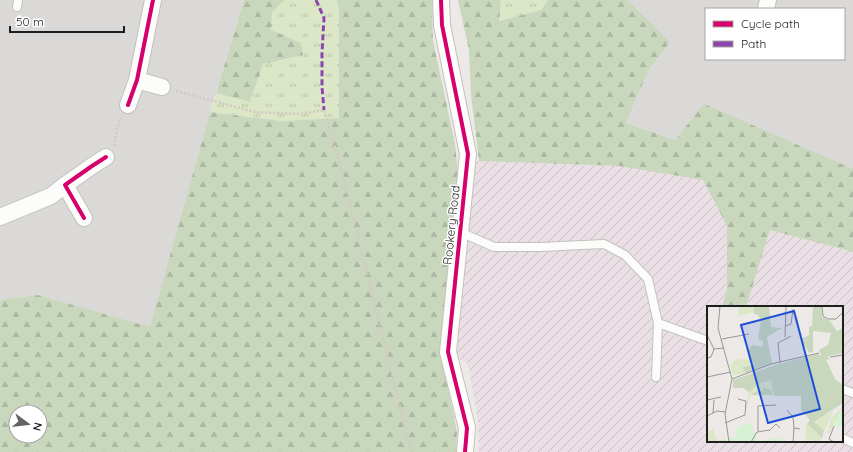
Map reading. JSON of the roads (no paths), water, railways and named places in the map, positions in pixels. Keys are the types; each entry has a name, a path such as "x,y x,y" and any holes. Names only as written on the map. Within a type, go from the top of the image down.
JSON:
{"street":[{"path":"128,105 137,80 153,0"},
{"name":"Rookery Road","path":"440,0 442,25 468,154 448,352 466,428 465,452"},
{"path":"137,80 162,87"},
{"path":"0,217 51,196 106,157"},
{"path":"65,185 84,218"}],"lane":[{"path":"460,232 494,247 541,247 604,244 625,255 648,279 658,323 656,377"},
{"path":"658,323 707,341"},
{"path":"843,389 853,393"},
{"path":"843,438 853,443"}]}
